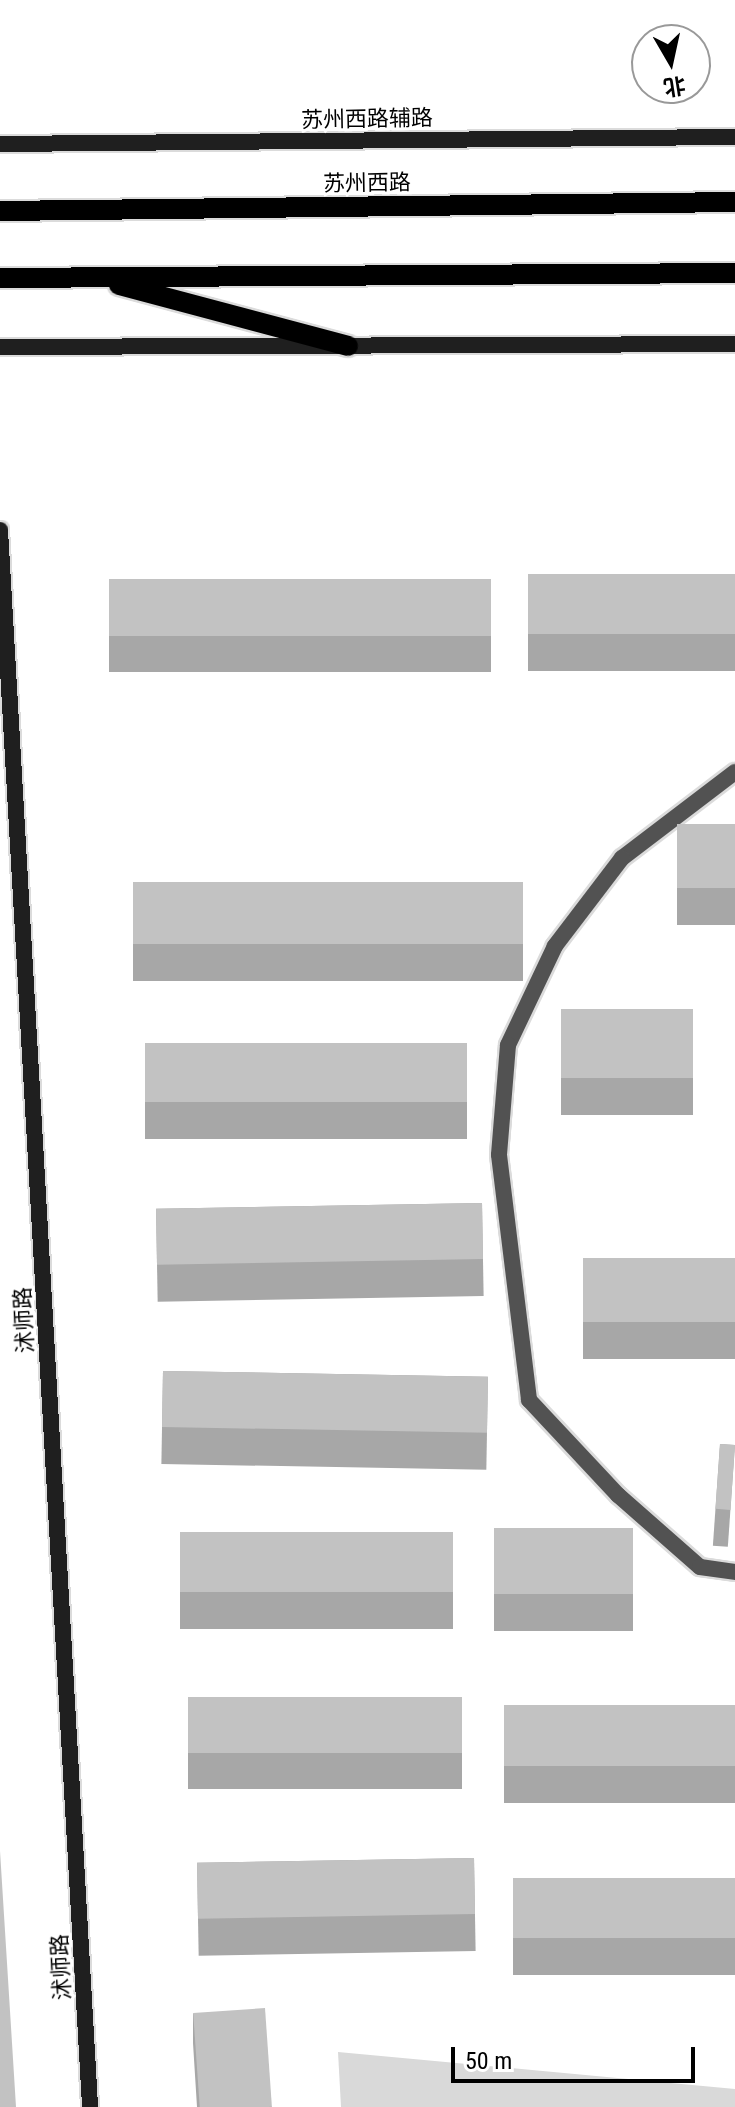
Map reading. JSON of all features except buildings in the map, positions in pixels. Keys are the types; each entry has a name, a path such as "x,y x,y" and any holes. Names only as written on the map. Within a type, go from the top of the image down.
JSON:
{"main road":[{"name":"苏州西路","path":"0,211 735,202"},
{"path":"0,278 735,273"},
{"path":"92,277 348,346"}],"street":[{"name":"苏州西路辅路","path":"0,144 735,137"},
{"path":"0,347 735,344"},
{"name":"沭师路","path":"0,530 90,2107"},
{"path":"735,772 622,858 555,946 508,1045 499,1155 529,1400 618,1495 700,1567 735,1572"}],"shaded area":[{"path":"338,2052 735,2089 735,2107 341,2107"}]}
